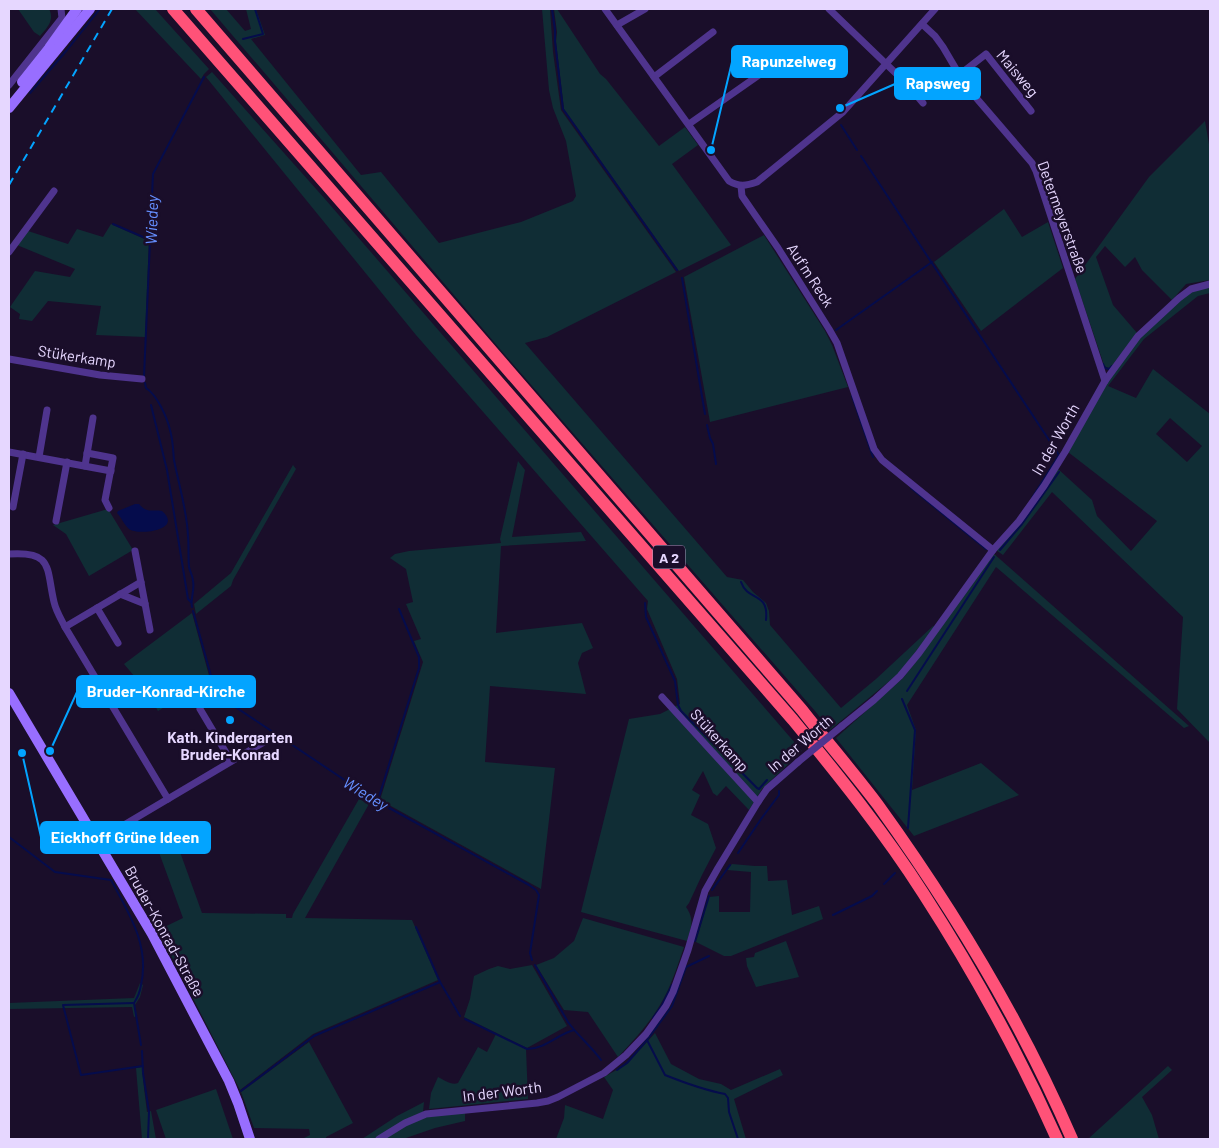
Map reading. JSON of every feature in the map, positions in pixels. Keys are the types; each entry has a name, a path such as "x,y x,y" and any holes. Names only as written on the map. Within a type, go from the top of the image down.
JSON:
{"highway":[{"name":"A 2","path":"173,9 773,698 846,785 923,892 967,964 1005,1031 1057,1139"},
{"name":"A 2","path":"196,9 802,710 877,804 933,885 978,956 1033,1056 1072,1139"}],"street":[{"path":"9,85 62,18 61,9"},
{"path":"9,98 77,9"},
{"path":"9,108 90,9"},
{"name":"Auf'm Reck","path":"605,9 729,181 741,186 742,196 830,329 837,343 874,449 882,460 993,550"},
{"path":"617,25 645,9"},
{"path":"829,9 908,85 923,103"},
{"path":"741,186 757,182 843,112 935,9"},
{"name":"Determeyerstraße","path":"922,24 935,36 943,47 966,86 1032,163 1105,381"},
{"path":"654,77 713,32"},
{"name":"Maisweg","path":"959,75 986,54 1031,111"},
{"path":"689,124 776,63"},
{"path":"9,252 54,191"},
{"name":"In der Worth","path":"379,1139 405,1123 426,1114 537,1103 548,1100 564,1094 604,1073 626,1055 646,1034 666,1006 688,950 705,891 767,789 900,676 919,653 993,550 1019,521 1044,486 1105,381 1138,336 1190,289 1210,284"},
{"name":"Stükerkamp","path":"9,359 100,375 142,379"},
{"path":"39,457 47,410"},
{"path":"85,466 93,418"},
{"path":"9,452 111,471"},
{"path":"87,453 113,458 105,500 109,508"},
{"path":"13,507 23,454"},
{"path":"56,521 66,462"},
{"path":"135,550 150,630"},
{"path":"9,554 22,553 37,556 43,560 48,568 54,604 65,627 168,799"},
{"path":"65,627 141,582"},
{"path":"120,594 144,604"},
{"path":"97,608 118,643"},
{"name":"Bruder-Konrad-Straße","path":"9,693 152,934 218,1059 238,1103 250,1139"},
{"name":"Stükerkamp","path":"662,697 758,802"},
{"path":"200,709 231,762"},
{"path":"97,841 264,742"}],"shaded area":[{"path":"18,9 49,9 51,20 48,27 40,36 34,32"},
{"path":"135,9 155,9 209,69 201,79"},
{"path":"210,9 226,9 245,31 251,29 246,9 256,9 265,35 251,39 361,175 381,172 439,243 521,222 573,201 576,196 566,141 553,108 549,90 542,9 550,9 553,52 561,110 676,272 547,337 525,343 727,577 743,580 766,603 769,611 770,625 841,708 876,679 933,626 935,627 898,674 830,730 506,356"},
{"path":"554,9 557,9 600,74 659,146 685,127 698,145 672,164 731,245 679,271 564,109"},
{"path":"212,72 325,199 802,751 762,789 749,810 726,786 717,796 713,793 703,771 692,790 700,795 691,815 708,824 716,848 686,907 691,916 691,928 687,941 581,912 629,719 660,714 680,704 677,679 647,609 648,601 416,335 206,77"},
{"path":"1205,121 1210,150 1210,280 1186,284 1172,300 1142,270 1135,257 1125,267 1105,246 1096,257 1113,305 1137,333 1111,367 1106,367 1075,279 1149,177"},
{"path":"1004,209 1022,237 1048,222 1063,268 981,331 934,262"},
{"path":"111,224 149,241 145,337 96,335 101,306 48,301 32,321 19,319 20,314 10,307 35,271 70,277 75,269 17,245 28,231 68,244 77,229 103,237"},
{"path":"764,235 825,331 848,387 710,422 684,277"},
{"path":"1210,286 1210,293 1198,296 1144,339 1108,386 1136,398 1153,369 1210,414 1210,743 1177,709 1183,617 1052,492 1003,555 996,550 1057,468 1092,500 1097,516 1131,551 1157,521 1068,452 1105,385 1140,337 1191,291","holes":["1170,418 1202,446 1187,462 1156,434"]},
{"path":"518,461 525,470 512,537 581,532 586,541 501,546 496,633 582,623 593,648 582,653 578,663 586,694 490,686 485,762 555,768 541,889 380,800 423,662 414,641 421,639 406,604 413,602 406,569 390,558 395,554 409,551 501,543 500,539"},
{"path":"293,465 296,469 231,586 196,614 194,604 231,573"},
{"path":"135,504 139,504 147,510 162,511 167,518 167,523 164,527 157,530 141,532 129,529 117,513"},
{"path":"108,509 133,550 89,576 66,534 53,525"},
{"path":"993,553 1189,726 1184,728 996,567 907,705 916,730 912,790 981,763 1019,795 914,836 836,738 903,678"},
{"path":"192,613 214,694 201,707 190,691 158,711 146,690 124,664"},
{"path":"359,799 369,804 305,918 412,920 438,980 313,1034 240,1090 158,930 183,918 157,847 175,838 202,913 286,914 286,918 292,918"},
{"path":"732,864 767,866 768,881 787,880 792,915 819,906 823,919 731,956 724,956 696,942 709,897 719,896 719,912 750,912 751,872 727,870"},
{"path":"583,918 684,947 671,984 656,1012 618,1057 588,1012 564,1010 536,965 554,958 574,941"},
{"path":"786,941 799,977 756,987 747,966 746,958 754,957 755,953"},
{"path":"532,965 567,1026 527,1048 464,1017 470,999 474,976 498,966 510,969"},
{"path":"140,983 143,985 140,997 135,1005 137,1016 134,1017 132,1007 9,1009 9,1003 134,998"},
{"path":"655,1033 671,1064 699,1079 721,1084 731,1090 780,1069 783,1075 734,1099 746,1139 556,1139 564,1118 565,1105 603,1119 613,1090 604,1077 627,1064"},
{"path":"496,1034 526,1049 528,1099 429,1109 431,1093 438,1077 451,1083 458,1083 478,1047 487,1052"},
{"path":"309,1042 353,1123 326,1137 326,1139 302,1139 310,1135 309,1129 254,1128 241,1092"},
{"path":"1168,1066 1172,1070 1142,1097 1152,1115 1159,1139 1088,1139"},
{"path":"142,1067 147,1112 151,1111 156,1139 142,1139 136,1068"},
{"path":"216,1089 233,1139 166,1139 156,1110"},
{"path":"424,1102 423,1112 405,1120 374,1139 362,1139 397,1116"},
{"path":"465,1113 465,1121 435,1128 403,1139 384,1139 427,1116"}],"waterway":[{"name":"Wiedey","path":"243,39 263,34 255,9"},
{"path":"552,9 563,109 677,270"},
{"path":"30,93 99,10"},
{"name":"Wiedey","path":"144,376 153,174 204,77"},
{"path":"841,125 857,150"},
{"path":"861,156 1059,455 1032,498"},
{"path":"113,224 150,240"},
{"path":"836,330 932,262"},
{"path":"682,278 705,414"},
{"path":"1103,364 1105,368 1109,369 1112,366"},
{"name":"Wiedey","path":"145,383 146,388 161,407 171,434 187,526 189,567 193,577 192,607"},
{"path":"852,396 873,457"},
{"path":"151,405 167,470 188,599 191,602"},
{"path":"707,425 713,444 716,464"},
{"path":"1000,550 1022,524 1059,472"},
{"path":"911,488 986,549"},
{"path":"907,691 994,557"},
{"path":"741,582 744,588 764,605 766,620"},
{"path":"645,603 646,617 675,681 678,705 681,711 757,788 759,789 767,780"},
{"path":"378,800 419,668 419,657 399,609"},
{"name":"Wiedey","path":"193,611 216,694 373,799 536,890 539,895 530,953 532,960"},
{"path":"902,699 915,730 908,828"},
{"path":"738,853 779,795 779,791"},
{"path":"9,837 55,872 111,880 131,917 143,957 140,990 134,1003 141,1045"},
{"path":"712,890 730,865"},
{"path":"884,884 895,873"},
{"path":"833,915 872,896 877,891"},
{"path":"695,941 709,896"},
{"path":"416,927 440,982"},
{"path":"617,1070 627,1063 647,1040 672,1006 686,967 709,956"},
{"name":"Wiedey","path":"535,965 568,1022 601,1060"},
{"path":"241,1091 314,1036 440,982 460,1016"},
{"path":"653,1018 672,985"},
{"path":"134,1003 63,1005 81,1075 143,1066"},
{"path":"465,1019 527,1049 540,1047 574,1030"},
{"name":"Wiedey","path":"647,1040 665,1075 725,1094 728,1098 729,1112 738,1139"},
{"path":"142,1051 143,1073 149,1112 148,1139"}],"railway":[{"path":"9,185 112,9"}],"place":[{"name":"Rapsweg","path":"840,108"},
{"name":"Rapunzelweg","path":"711,150"},
{"name":"Kath. Kindergarten Bruder-Konrad","path":"230,720"},
{"name":"Bruder-Konrad-Kirche","path":"50,751"},
{"name":"Eickhoff Grüne Ideen","path":"22,753"}]}
